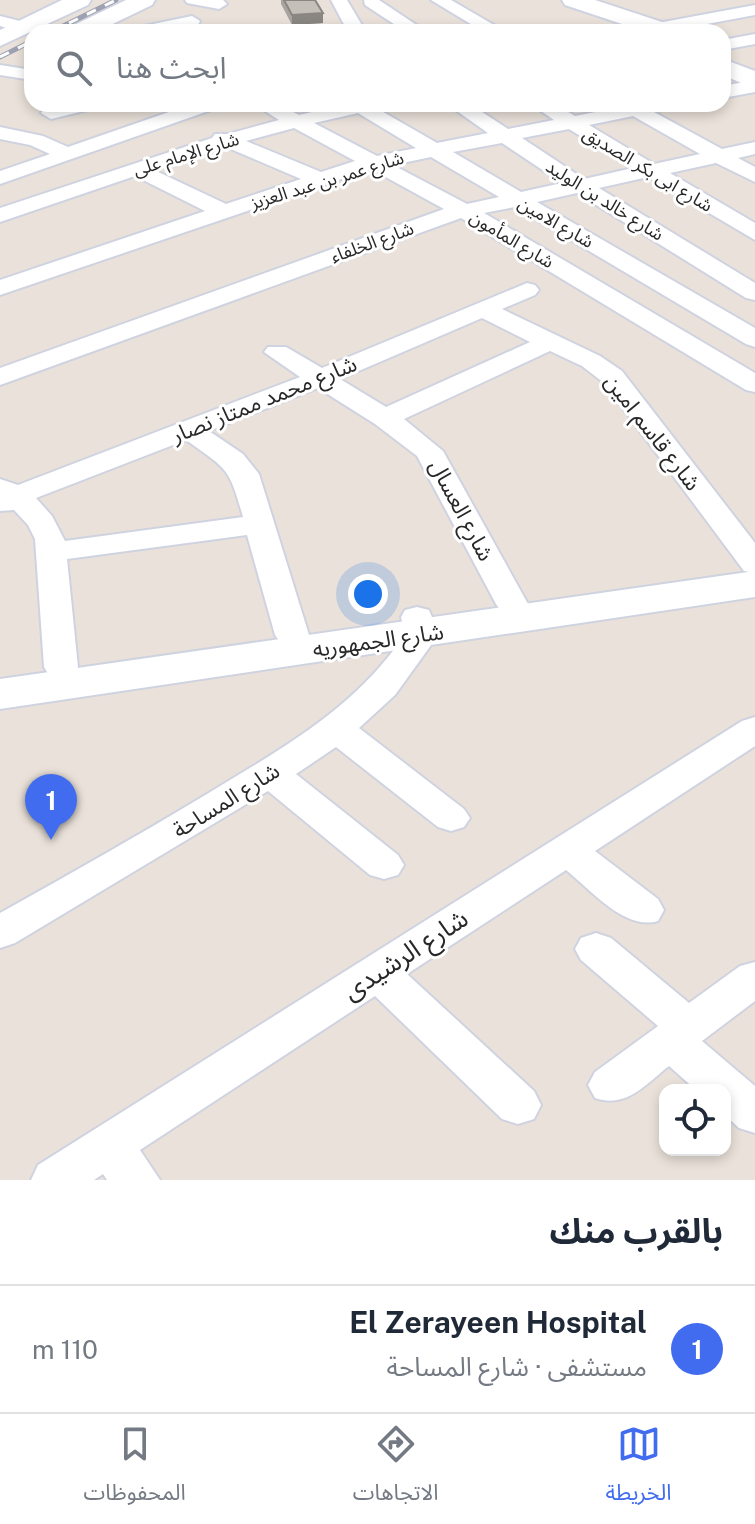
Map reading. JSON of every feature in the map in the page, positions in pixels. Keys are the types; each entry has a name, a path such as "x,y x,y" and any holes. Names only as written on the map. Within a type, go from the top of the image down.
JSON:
{"street":[{"path":"4,29 63,0"},
{"path":"4,29 80,0"},
{"path":"93,24 144,0"},
{"path":"193,0 219,4"},
{"path":"439,0 482,24"},
{"path":"554,0 628,24"},
{"path":"573,0 631,24"},
{"path":"727,0 754,10"},
{"path":"352,24 340,3 379,1 408,24"},
{"path":"678,24 754,10"},
{"path":"107,17 119,24"},
{"path":"178,24 192,21"},
{"path":"731,44 755,39"},
{"path":"2,71 24,59"},
{"path":"731,60 755,72"},
{"path":"731,70 755,84"},
{"path":"2,71 24,74"},
{"path":"731,90 755,84"},
{"path":"51,113 55,112"},
{"path":"0,178 185,112"},
{"name":"شارع المأمون","path":"280,112 463,210 755,384"},
{"name":"شارع الإمام على","path":"0,215 171,158 335,112"},
{"name":"شارع الامين","path":"375,112 755,342"},
{"name":"شارع خالد بن الوليد","path":"469,112 579,185 755,293"},
{"name":"شارع ابى بكر الصديق","path":"554,112 754,232"},
{"name":"شارع عمر بن عبد العزيز","path":"0,288 376,162 612,112"},
{"path":"641,112 755,176"},
{"path":"163,119 228,141 318,179"},
{"path":"0,133 36,140 67,154"},
{"name":"شارع الخلفاء","path":"0,377 463,210 755,148"},
{"path":"171,158 200,171"},
{"path":"137,169 224,212"},
{"path":"260,180 284,191"},
{"path":"616,256 754,232"},
{"path":"143,240 174,256"},
{"path":"539,256 589,241"},
{"name":"شارع محمد ممتاز نصار","path":"5,495 190,430 527,290"},
{"name":"شارع قاسم امين","path":"482,309 599,366 613,377 755,565"},
{"path":"385,418 550,342"},
{"path":"710,356 755,342"},
{"name":"شارع العسال","path":"277,352 385,418 421,443 436,459 512,604"},
{"path":"190,430 240,467 249,482 292,635"},
{"path":"5,495 39,517 46,528 61,667"},
{"path":"51,552 260,524"},
{"name":"شارع الجمهوريه","path":"420,626 512,604 755,565"},
{"name":"شارع الجمهوريه","path":"0,694 347,636 755,584"},
{"name":"شارع المساحة","path":"0,932 338,730 389,684 420,626"},
{"name":"شارع الجمهوريه","path":"0,674 292,635 347,636"},
{"name":"شارع الرشيدى","path":"55,1180 122,1163 377,972 755,729"},
{"path":"338,730 451,818"},
{"path":"270,773 384,865"},
{"path":"567,850 644,910"},
{"path":"596,949 755,1114"},
{"path":"377,972 518,1105"},
{"path":"611,1085 755,978"}],"building":[{"path":"284,0 315,0 323,13 292,15"}],"railway":[{"path":"67,24 116,0"},
{"path":"0,57 24,45"}],"place":[{"name":"El Zerayeen Hospital","path":"51,840"}]}
